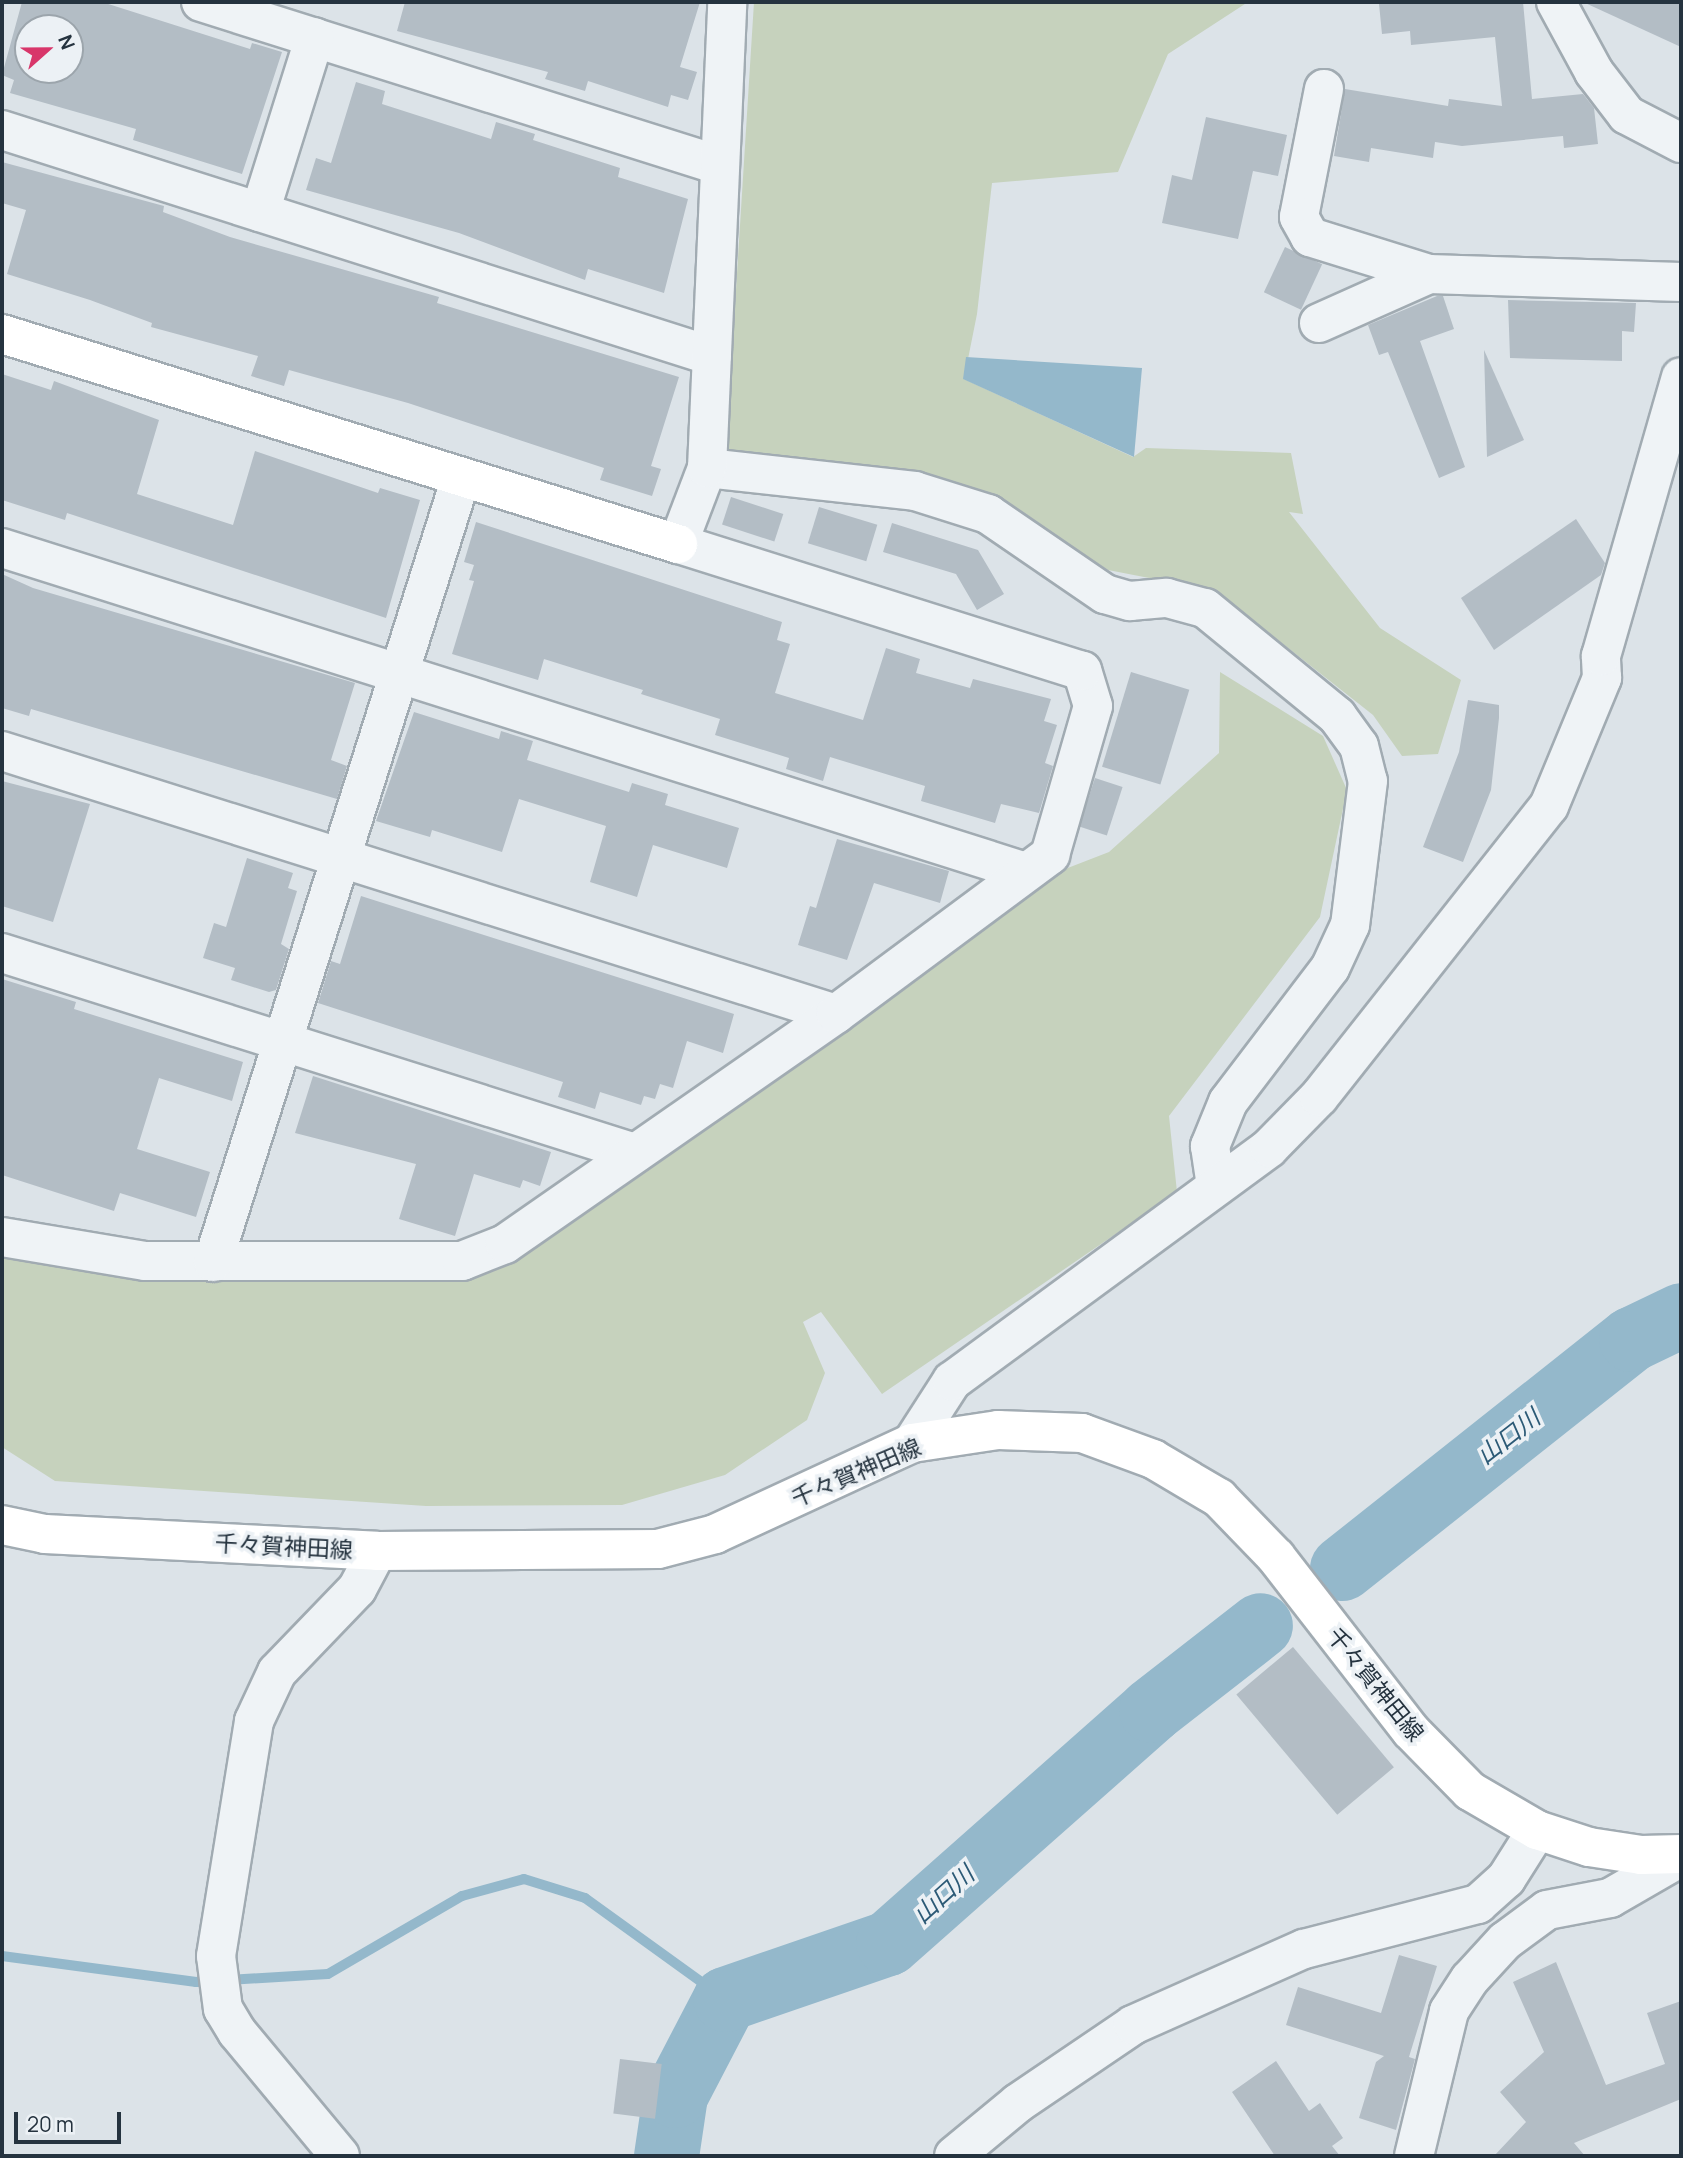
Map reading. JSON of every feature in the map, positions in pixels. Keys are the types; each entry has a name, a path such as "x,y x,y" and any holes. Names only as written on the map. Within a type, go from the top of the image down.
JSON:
{"main road":[{"path":"2,334 678,544"},
{"name":"千々賀神田線","path":"2,1525 45,1534 377,1551 658,1549 715,1534 912,1443 998,1430 1082,1433 1153,1459 1219,1498 1276,1557 1411,1731 1470,1791 1537,1830 1589,1847 1641,1855 1681,1855"}],"street":[{"path":"201,2 719,165"},
{"path":"2,1237 145,1261 462,1261 505,1244 835,1014 1050,855 1093,706 1082,671 678,544 707,468 727,2"},
{"path":"1556,2 1594,72 1627,115 1681,143"},
{"path":"260,212 315,37"},
{"path":"1324,89 1299,217 1310,237 1429,274 1681,282"},
{"path":"2,130 712,356"},
{"path":"1319,323 1429,274"},
{"path":"912,1443 952,1381 1269,1147 1319,1097 1549,806 1602,678 1601,656 1681,377"},
{"path":"707,468 915,491 988,514 1105,594 1130,601 1167,598 1205,608 1337,716 1359,746 1368,781 1350,925 1331,968 1228,1102 1210,1146 1216,1185"},
{"path":"213,1262 461,478"},
{"path":"2,548 1026,872"},
{"path":"2,751 835,1014"},
{"path":"2,953 635,1153"},
{"path":"340,2156 223,2009 216,1956 254,1721 277,1672 357,1588 377,1551"},
{"path":"954,2156 1018,2103 1133,2025 1304,1949 1478,1904 1506,1879 1537,1830"},
{"path":"1414,2156 1421,2147 1449,2011 1470,1979 1505,1941 1547,1910 1610,1898 1681,1855"}],"green space":[{"path":"754,2 1248,2 1168,54 1118,172 992,183 977,314 964,379 1133,457 1146,448 1291,453 1303,514 1289,512 1380,628 1461,680 1438,754 1402,756 1373,715 1216,591 1108,570 1012,509 921,477 726,449"},
{"path":"1220,672 1323,736 1347,790 1320,917 1169,1116 1177,1192 882,1394 821,1312 803,1322 825,1373 807,1420 725,1475 622,1505 426,1506 55,1481 2,1447 2,1252 479,1271 1060,871 1109,852 1219,753"}],"water":[{"path":"966,357 1142,368 1134,457 963,379"}],"building":[{"path":"22,2 102,2 250,49 252,43 282,52 242,174 133,140 136,129 10,93 14,80 14,84 84,84 84,14 19,14"},
{"path":"405,2 700,2 680,67 697,72 688,100 671,95 668,107 588,81 585,91 545,79 548,72 397,31"},
{"path":"1523,2 1532,99 1583,94 1594,108 1598,144 1564,148 1563,136 1462,146 1435,142 1433,158 1371,148 1369,162 1334,156 1345,89 1448,106 1449,99 1502,106 1495,37 1411,45 1410,31 1382,34 1379,4"},
{"path":"1583,2 1681,2 1681,47"},
{"path":"14,31 14,80 2,75"},
{"path":"356,82 385,91 382,104 491,139 496,122 535,134 533,140 620,168 618,177 688,199 664,293 588,269 585,280 459,233 306,190 316,158 331,163"},
{"path":"1206,117 1287,135 1278,176 1253,171 1238,239 1162,223 1172,175 1192,180"},
{"path":"2,162 164,206 163,212 230,237 439,297 437,303 679,377 651,466 661,469 652,496 600,480 604,468 408,403 289,370 284,386 251,376 258,356 151,327 152,323 90,300 7,274 26,210 2,203"},
{"path":"1285,247 1322,264 1301,310 1264,292"},
{"path":"1437,296 1443,296 1454,329 1420,341 1465,467 1439,478 1388,352 1379,355 1368,325"},
{"path":"1508,300 1636,303 1634,332 1622,331 1622,361 1510,358"},
{"path":"1484,350 1524,440 1487,457"},
{"path":"2,374 51,390 54,381 159,420 137,494 233,525 255,451 378,493 380,488 420,500 386,618 67,513 65,520 2,500"},
{"path":"731,497 783,514 774,542 722,525"},
{"path":"819,507 877,525 866,561 808,543"},
{"path":"1576,519 1605,563 1601,575 1494,650 1461,598"},
{"path":"476,522 782,622 777,640 790,644 775,693 863,720 886,648 920,659 916,673 970,688 973,679 1051,699 1044,721 1057,725 1045,763 1053,766 1039,813 1001,804 995,823 921,801 925,786 830,757 823,781 786,769 789,758 715,735 720,719 641,694 643,690 544,659 538,680 452,654 474,581 469,580 474,565 464,562"},
{"path":"892,523 978,550 1004,594 977,610 956,574 883,552"},
{"path":"2,574 33,588 355,683 331,760 347,766 337,799 31,709 29,716 2,708"},
{"path":"1131,672 1189,690 1160,785 1102,767"},
{"path":"1468,700 1499,705 1499,718 1491,790 1463,862 1423,847 1459,752"},
{"path":"414,712 499,739 501,731 533,741 527,760 629,792 632,783 668,794 665,805 739,828 727,868 653,845 637,897 590,882 606,826 519,799 502,852 432,830 430,837 376,821"},
{"path":"1095,778 1123,787 1107,835 1079,827"},
{"path":"2,781 90,804 53,922 2,906"},
{"path":"837,839 949,871 940,903 874,883 847,960 798,945 810,906 816,908"},
{"path":"247,858 293,873 288,888 297,891 281,944 289,949 276,990 269,992 231,980 235,968 203,958 214,923 226,927"},
{"path":"361,896 734,1014 723,1053 687,1041 673,1088 660,1084 655,1099 644,1096 641,1105 600,1092 595,1109 558,1097 563,1082 318,1003 331,961 340,964"},
{"path":"2,979 76,1002 74,1009 243,1062 232,1101 159,1078 137,1149 210,1172 196,1217 120,1193 114,1211 2,1175"},
{"path":"313,1076 551,1152 540,1186 523,1180 520,1188 474,1174 455,1236 399,1219 416,1164 295,1133"},
{"path":"1293,1647 1394,1767 1337,1815 1236,1695"},
{"path":"1399,1955 1437,1966 1409,2057 1415,2059 1396,2130 1359,2118 1376,2062 1384,2056 1286,2025 1298,1987 1381,2013"},
{"path":"1556,1962 1606,2085 1665,2064 1647,2013 1681,2001 1681,2099 1574,2143 1585,2156 1494,2156 1526,2122 1500,2092 1544,2052 1513,1982"},
{"path":"620,2059 662,2064 655,2119 613,2114"},
{"path":"1276,2061 1309,2111 1320,2103 1343,2138 1332,2146 1340,2156 1275,2156 1232,2092"}],"waterway":[{"name":"山口川","path":"1342,1568 1631,1339 1681,1315"},
{"name":"山口川","path":"666,2156 675,2095 725,1999 888,1943 1151,1710 1260,1625"},
{"path":"2,1956 196,1982 328,1974 462,1896 524,1879 585,1898 725,1999"}]}
